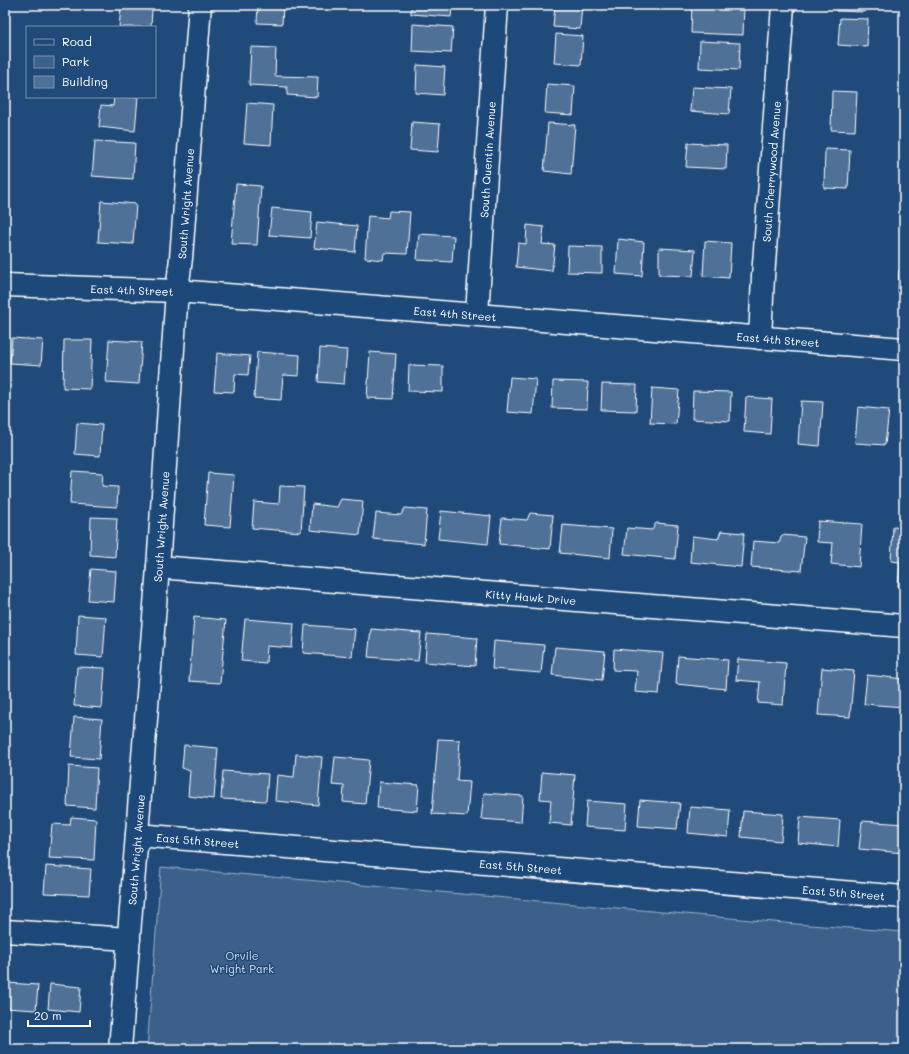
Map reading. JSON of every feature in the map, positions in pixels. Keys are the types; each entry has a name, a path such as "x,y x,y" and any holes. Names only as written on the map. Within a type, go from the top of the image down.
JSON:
{"street":[{"name":"South Wright Avenue","path":"120,1049 200,5"},
{"name":"South Quentin Avenue","path":"477,314 497,5"},
{"name":"South Cherrywood Avenue","path":"760,338 762,276 783,5"},
{"name":"East 4th Street","path":"5,285 177,291 904,349"},
{"name":"Kitty Hawk Drive","path":"158,567 904,626"},
{"name":"East 5th Street","path":"137,835 904,897"},
{"path":"5,931 129,939"}],"green space":[{"name":"Orvile Wright Park","path":"161,867 796,924 904,932 904,1049 147,1049"}],"building":[{"path":"258,5 283,5 282,24 257,23"},
{"path":"411,5 452,5 451,17 411,14"},
{"path":"555,5 582,5 580,29 553,27"},
{"path":"692,5 744,6 743,35 691,33"},
{"path":"836,5 865,5 865,12 836,11"},
{"path":"121,8 152,10 151,26 119,26"},
{"path":"840,18 868,19 867,47 838,45"},
{"path":"413,24 453,27 451,53 412,51"},
{"path":"556,34 583,36 581,65 554,63"},
{"path":"700,41 740,43 739,70 699,68"},
{"path":"251,47 276,48 275,76 318,77 317,97 287,95 287,87 249,85"},
{"path":"417,65 445,67 443,95 416,93"},
{"path":"547,84 575,86 573,115 545,113"},
{"path":"692,87 731,89 729,114 690,111"},
{"path":"832,91 857,92 855,131 831,130"},
{"path":"114,98 138,98 135,131 99,127 101,105 113,106"},
{"path":"247,103 273,105 271,145 244,143"},
{"path":"412,122 440,124 438,152 410,150"},
{"path":"548,123 575,125 571,174 544,171"},
{"path":"95,141 135,143 133,179 92,176"},
{"path":"688,143 727,145 726,169 686,167"},
{"path":"825,149 850,150 848,189 824,188"},
{"path":"236,184 261,186 257,245 231,244"},
{"path":"101,201 136,204 133,244 98,242"},
{"path":"272,208 312,212 310,238 269,235"},
{"path":"389,211 410,212 407,254 384,253 383,260 365,258 368,216 388,218"},
{"path":"317,222 357,226 355,252 314,248"},
{"path":"527,225 544,227 542,244 555,245 552,271 516,267 518,243 526,244"},
{"path":"419,234 454,236 452,262 417,260"},
{"path":"618,239 644,242 642,276 616,274"},
{"path":"705,241 731,243 729,278 703,276"},
{"path":"568,246 602,247 602,273 567,272"},
{"path":"659,248 695,250 693,276 659,275"},
{"path":"899,270 904,270 904,293 898,292"},
{"path":"12,338 43,340 41,365 10,363"},
{"path":"64,340 92,340 90,389 63,388"},
{"path":"109,340 142,342 139,384 106,382"},
{"path":"320,348 347,350 344,384 318,382"},
{"path":"257,352 300,355 299,376 283,375 281,400 254,398"},
{"path":"370,352 396,354 393,399 367,398"},
{"path":"217,353 250,356 248,375 235,374 234,392 214,391"},
{"path":"409,365 443,366 443,392 408,391"},
{"path":"510,377 536,379 533,414 507,412"},
{"path":"553,381 588,382 587,409 552,408"},
{"path":"602,384 637,385 636,411 601,410"},
{"path":"652,388 679,390 676,424 650,423"},
{"path":"693,391 731,392 730,421 692,419"},
{"path":"746,397 772,399 770,434 744,432"},
{"path":"801,401 823,402 820,446 798,444"},
{"path":"858,407 889,410 885,445 855,443"},
{"path":"77,423 102,425 100,456 75,454"},
{"path":"72,471 103,473 102,486 118,487 117,507 70,504"},
{"path":"208,473 234,475 230,527 204,525"},
{"path":"280,486 304,487 301,532 252,528 254,502 279,504"},
{"path":"341,499 363,501 360,535 310,530 312,504 337,507"},
{"path":"405,508 427,510 424,544 373,539 376,513 401,515"},
{"path":"441,511 491,516 488,544 438,539"},
{"path":"530,513 553,515 550,549 499,544 502,518 527,520"},
{"path":"91,517 117,518 115,557 90,555"},
{"path":"818,521 862,524 859,567 831,564 833,543 817,542"},
{"path":"656,523 678,525 675,559 624,554 627,528 652,530"},
{"path":"563,525 612,529 610,558 560,553"},
{"path":"893,527 904,528 904,587 898,586 900,562 891,561"},
{"path":"721,531 744,533 741,567 690,562 692,536 718,539"},
{"path":"782,535 805,537 801,571 751,567 753,541 779,543"},
{"path":"91,569 116,571 114,602 88,600"},
{"path":"78,615 106,617 103,657 76,655"},
{"path":"194,617 226,620 220,683 189,681"},
{"path":"245,619 294,623 292,648 267,646 266,663 241,661"},
{"path":"305,625 355,629 352,657 303,653"},
{"path":"371,629 421,633 418,661 368,657"},
{"path":"427,634 477,638 475,666 425,662"},
{"path":"494,641 544,645 541,673 492,669"},
{"path":"555,647 605,651 602,680 552,675"},
{"path":"614,649 663,653 659,694 635,692 637,671 613,670"},
{"path":"678,656 728,660 726,689 676,684"},
{"path":"738,659 786,663 783,705 758,703 760,682 736,680"},
{"path":"77,667 105,668 102,708 74,706"},
{"path":"822,668 854,671 850,717 818,715"},
{"path":"867,675 904,679 904,707 864,704"},
{"path":"74,717 102,719 99,759 71,757"},
{"path":"438,739 460,740 457,781 470,782 467,816 432,814"},
{"path":"184,745 218,748 214,799 188,796 190,771 182,768"},
{"path":"296,754 322,757 318,805 275,801 277,775 294,777"},
{"path":"335,757 369,760 365,804 343,802 344,786 332,785"},
{"path":"69,766 97,768 95,808 67,806"},
{"path":"223,771 268,774 266,801 221,799"},
{"path":"542,772 575,775 571,825 549,823 551,800 540,799"},
{"path":"379,782 419,785 417,811 377,808"},
{"path":"484,793 523,796 521,822 481,819"},
{"path":"640,800 680,803 677,829 638,826"},
{"path":"587,801 627,804 625,830 585,827"},
{"path":"690,807 730,810 728,837 688,833"},
{"path":"743,811 783,814 781,841 741,837"},
{"path":"71,817 96,819 94,860 49,858 52,824 70,825"},
{"path":"800,817 840,820 838,847 798,843"},
{"path":"862,821 904,824 904,853 859,849"},
{"path":"46,866 91,869 89,895 44,893"},
{"path":"7,983 38,985 36,1010 5,1008"},
{"path":"50,984 81,987 79,1012 48,1009"}]}
